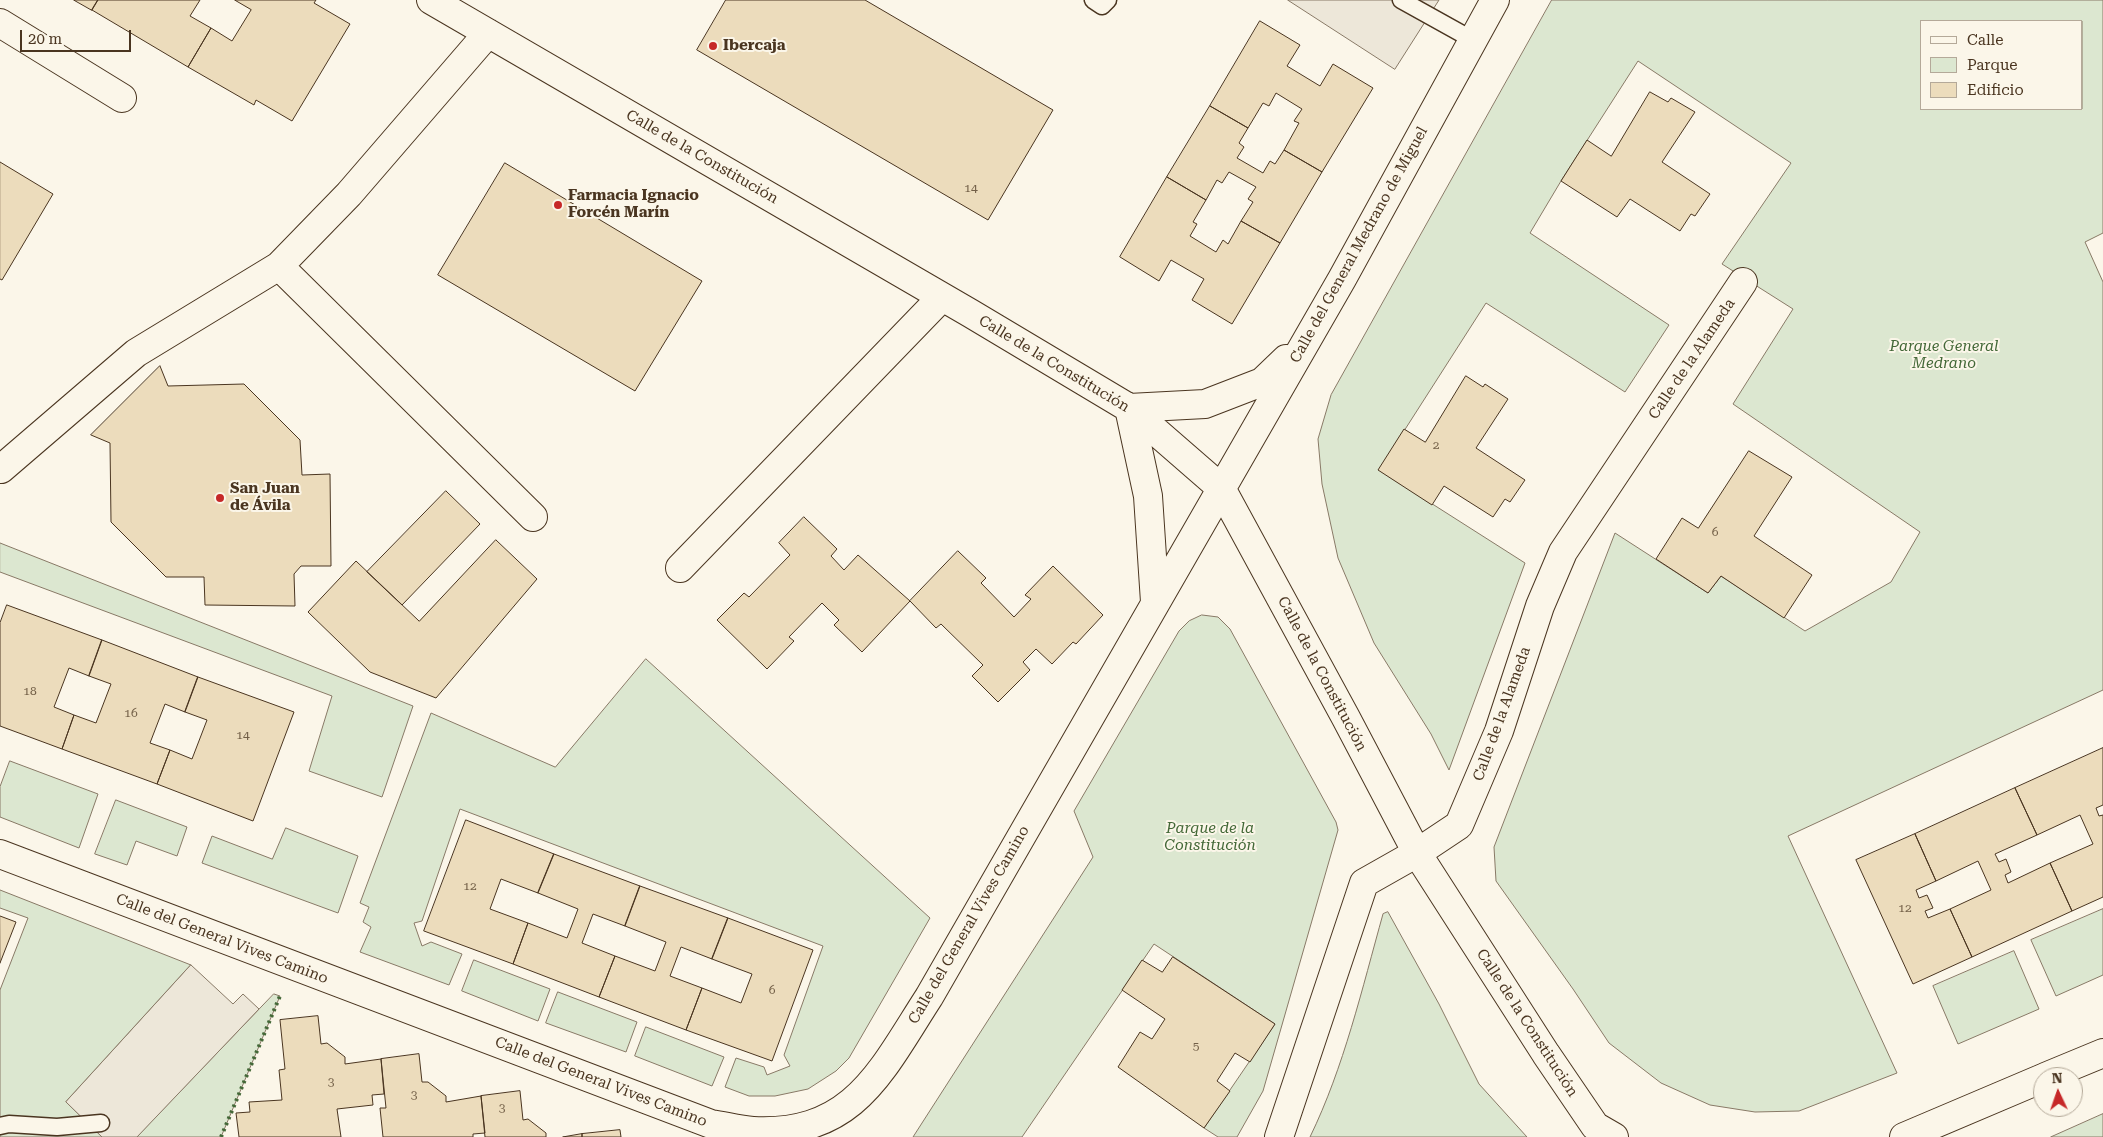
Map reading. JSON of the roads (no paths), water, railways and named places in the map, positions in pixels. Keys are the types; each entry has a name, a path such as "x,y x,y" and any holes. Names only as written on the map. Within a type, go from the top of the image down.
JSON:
{"street":[{"name":"Calle de la Constitución","path":"431,0 1129,408 1221,488 1417,853 1546,1054 1595,1126 1614,1137"},
{"name":"Calle del General Medrano de Miguel","path":"1221,488 1307,339 1495,0"},
{"path":"0,23 122,98"},
{"path":"2,470 136,353 279,266 349,194 488,33"},
{"path":"279,266 533,517"},
{"name":"Calle de la Alameda","path":"1279,1137 1364,883 1417,853 1460,824 1499,731 1540,606 1563,552 1743,282"},
{"path":"680,568 942,297"},
{"path":"1155,602 1148,496 1129,408 1206,404 1262,382 1307,339"},
{"name":"Calle del General Vives Camino","path":"0,854 711,1124 752,1131 811,1126 828,1118 858,1099 882,1071 929,997 1221,488"},
{"path":"2069,1067 2103,1052"},
{"path":"1904,1137 2033,1083"}],"lane":[{"path":"1094,0 1102,6 1108,0"},
{"path":"1402,0 1473,40"},
{"path":"0,1126 9,1124 57,1127 101,1123"}],"place":[{"name":"Ibercaja","path":"713,46"},
{"name":"Farmacia Ignacio Forcén Marín","path":"558,205"},
{"name":"San Juan de Ávila","path":"220,498"}],"park label":[{"name":"Parque General Medrano","path":"1944,356"},
{"name":"Parque de la Constitución","path":"1210,838"}]}
